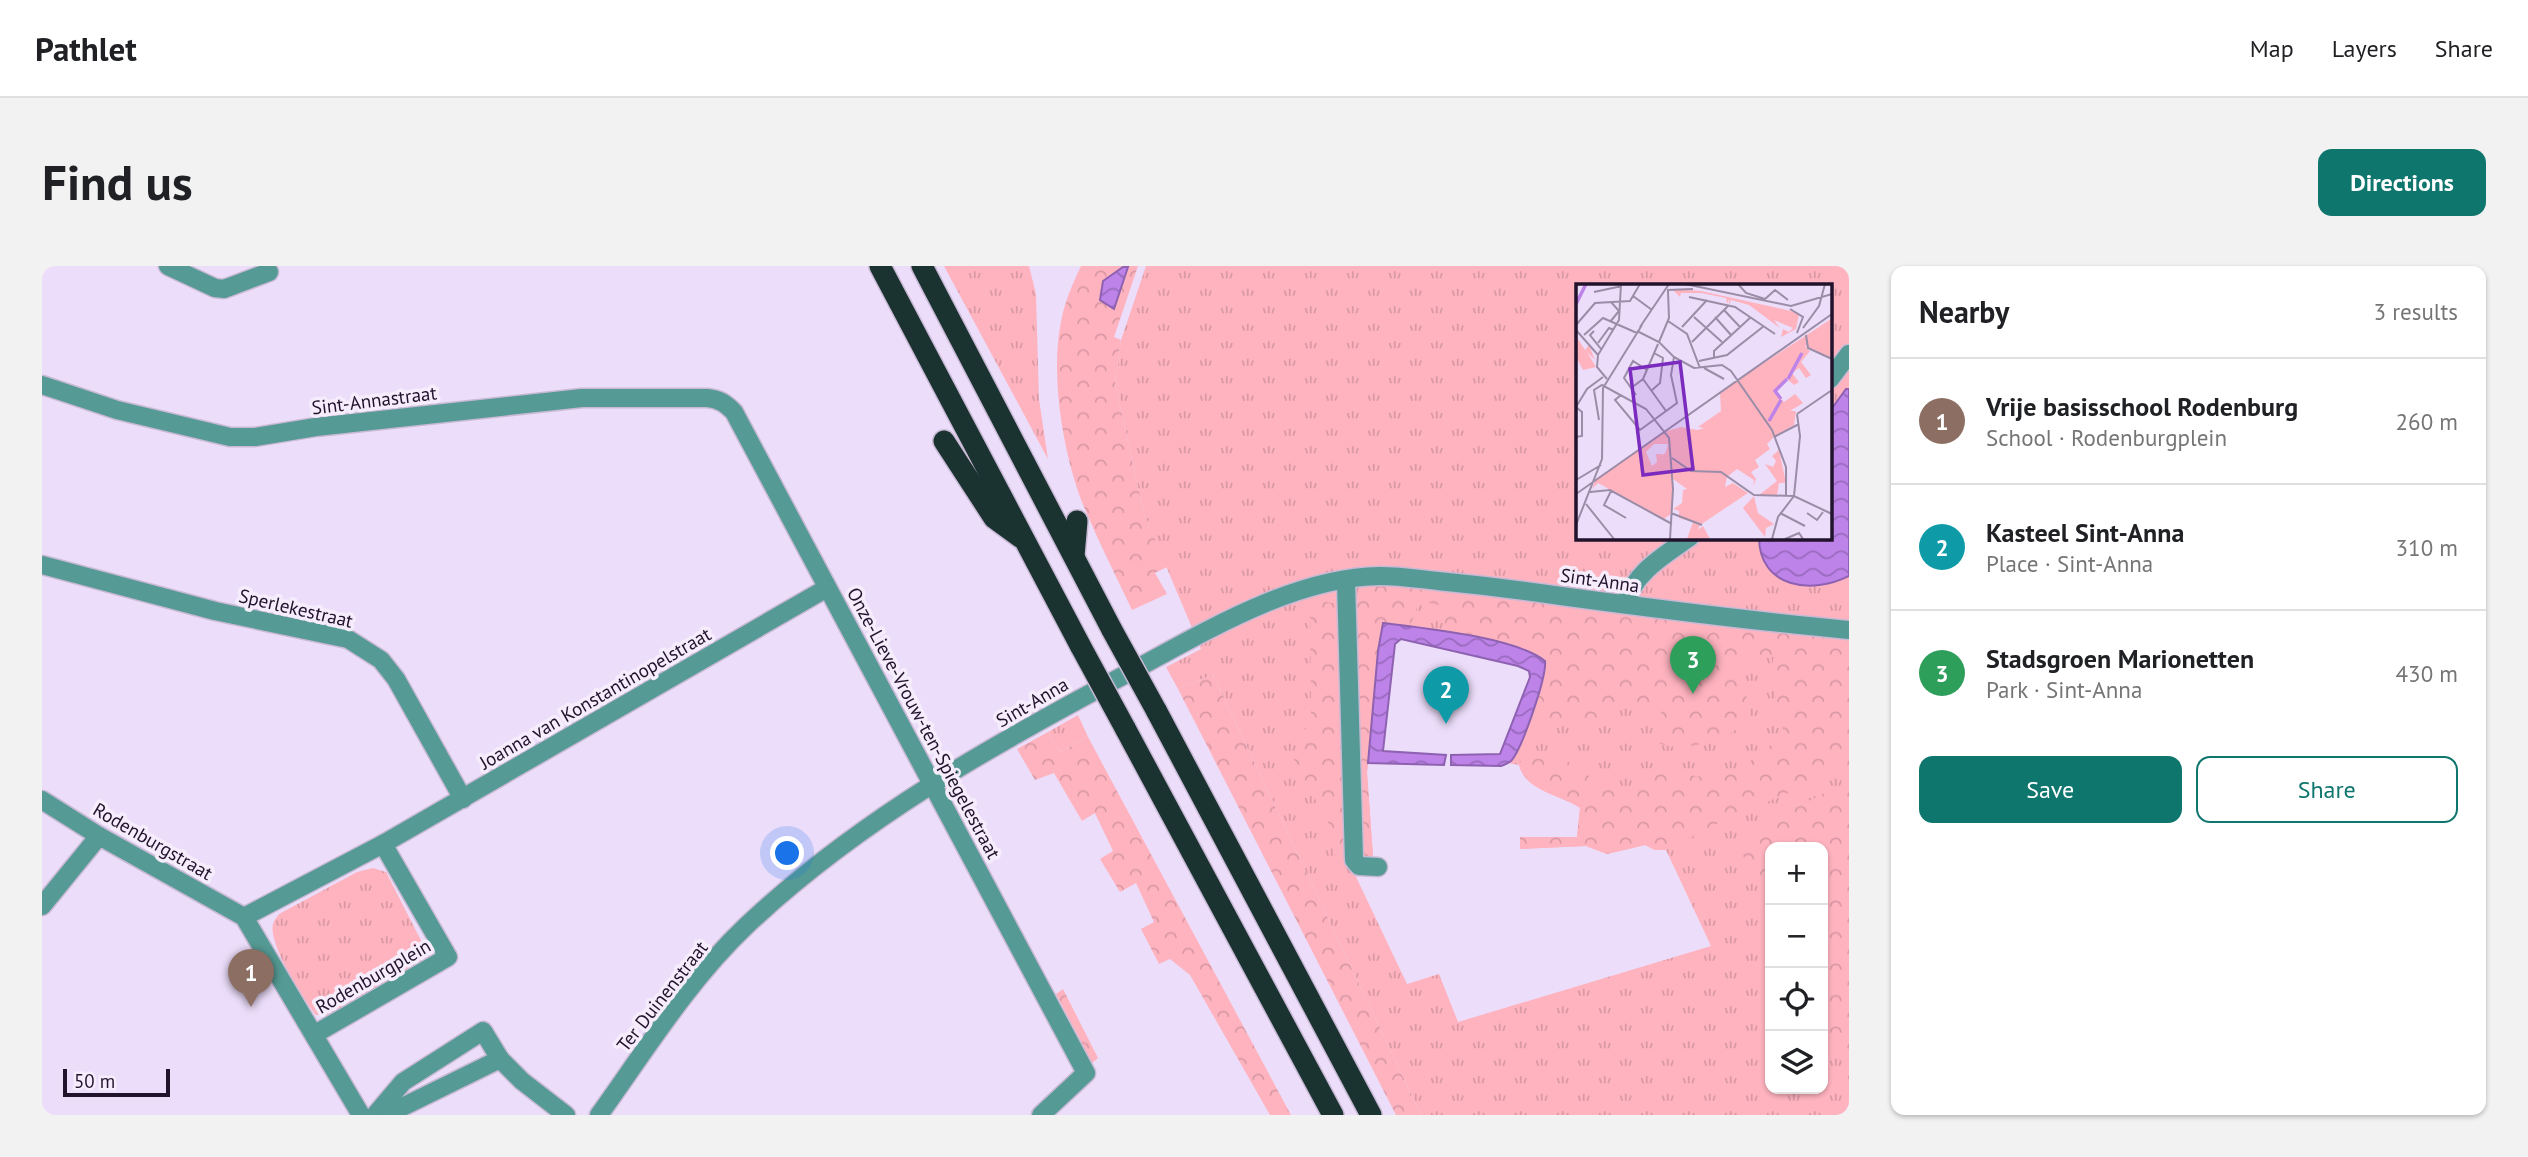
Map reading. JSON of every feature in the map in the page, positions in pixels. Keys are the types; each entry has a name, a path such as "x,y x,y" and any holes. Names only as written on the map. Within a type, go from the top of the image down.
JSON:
{"highway":[{"path":"880,266 1333,1115"},
{"path":"922,266 1112,630 1371,1115"},
{"path":"944,441 994,518 1024,540"},
{"path":"1074,556 1077,522"}],"street":[{"path":"168,266 215,288 224,289 269,272"},
{"path":"1832,376 1849,355"},
{"name":"Sint-Annastraat","path":"42,384 117,410 230,437 255,437 316,427 582,398 718,399"},
{"name":"Onze-Lieve-Vrouw-ten-Spiegelestraat","path":"718,399 734,412 1086,1073 1041,1115"},
{"path":"1625,604 1628,593 1641,575 1687,539"},
{"name":"Sperlekestraat","path":"42,565 215,611 348,639 381,660 396,679 463,799"},
{"name":"Sint-Anna","path":"933,784 1047,716 1192,639 1282,596 1315,585 1379,576 1405,578 1849,630"},
{"path":"1346,581 1354,860 1359,866 1378,867"},
{"name":"Joanna van Konstantinopelstraat","path":"383,844 827,587"},
{"name":"Ter Duinenstraat","path":"599,1115 700,976 742,930 783,892 837,850 933,784"},
{"name":"Rodenburgstraat","path":"42,800 99,836 244,916"},
{"path":"42,906 99,836"},
{"path":"244,916 383,844"},
{"name":"Rodenburgplein","path":"315,1034 448,957 383,844"},
{"name":"Rodenburgplein","path":"244,916 361,1115"},
{"path":"375,1115 403,1082 483,1031 500,1059 522,1081 566,1115"},
{"path":"386,1115 500,1059"}],"green space":[{"path":"944,266 1029,266 1036,294 1039,399 1048,459"},
{"path":"1081,266 1138,266 1114,337 1121,340 1115,383 1144,514 1167,567 1155,573 1167,594 1132,610 1082,502 1069,461 1060,413 1057,365 1061,322"},
{"path":"1146,266 1849,266 1849,1115 1421,1115 1213,675 1178,689 1166,667 1201,649 1144,514 1115,383 1121,340","holes":["1383,624 1546,669 1520,743 1508,763 1519,765 1528,781 1580,808 1577,837 1520,837 1520,849 1586,846 1607,854 1645,845 1655,850 1666,850 1711,946 1458,1022 1439,974 1407,984 1348,860 1373,856 1367,773"]},
{"path":"1377,585 1595,606 1849,638 1849,768 1730,817 1666,850 1655,850 1645,845 1607,854 1586,846 1520,849 1520,837 1577,837 1580,808 1541,790 1527,779 1519,764 1524,758 1541,755 1572,763 1594,782 1639,790 1647,780 1667,773 1713,778 1731,774 1784,735 1770,671 1774,657 1737,653 1751,718 1742,726 1706,743 1667,746 1656,742 1654,733 1662,710 1622,703 1613,714 1603,720 1581,725 1531,714 1546,669 1520,647 1442,631 1448,607 1419,601 1410,627 1383,624 1378,651 1367,773 1373,856 1336,861 1331,828 1294,760 1295,749 1311,719 1310,599 1353,607 1358,594"},
{"path":"1213,675 1421,1115 1396,1115 1178,689"},
{"path":"1078,715 1088,737 1060,752 1048,732"},
{"path":"1048,732 1060,752 1088,737 1291,1115 1270,1115 1190,975 1170,959 1159,964 1141,929 1154,922 1136,883 1120,892 1100,859 1113,851 1095,813 1082,821 1054,773 1035,780 1017,749"},
{"path":"1849,781 1849,1080 1828,1035 1828,842 1765,842 1765,902 1739,847 1746,832"},
{"path":"373,868 386,872 429,956 329,1016 316,1015 281,957 273,933 273,923 279,914 357,872"},
{"path":"1063,989 1098,1058 1092,1063 1056,994"}],"water":[{"path":"1123,267 1128,267 1114,309 1100,300 1103,281"},
{"path":"1846,389 1849,389 1849,576 1819,585 1790,583 1778,577 1768,567 1761,554 1759,539 1832,539 1832,408"},
{"path":"1383,623 1491,640 1531,653 1545,661 1533,712 1511,761 1501,766 1451,765 1451,755 1500,754 1530,677 1529,671 1518,666 1401,639 1395,644 1383,751 1446,755 1444,765 1368,763"}],"place":[{"name":"Stadsgroen Marionetten","path":"1693,694"},
{"name":"Kasteel Sint-Anna","path":"1446,724"},
{"name":"Vrije basisschool Rodenburg","path":"251,1007"}]}
